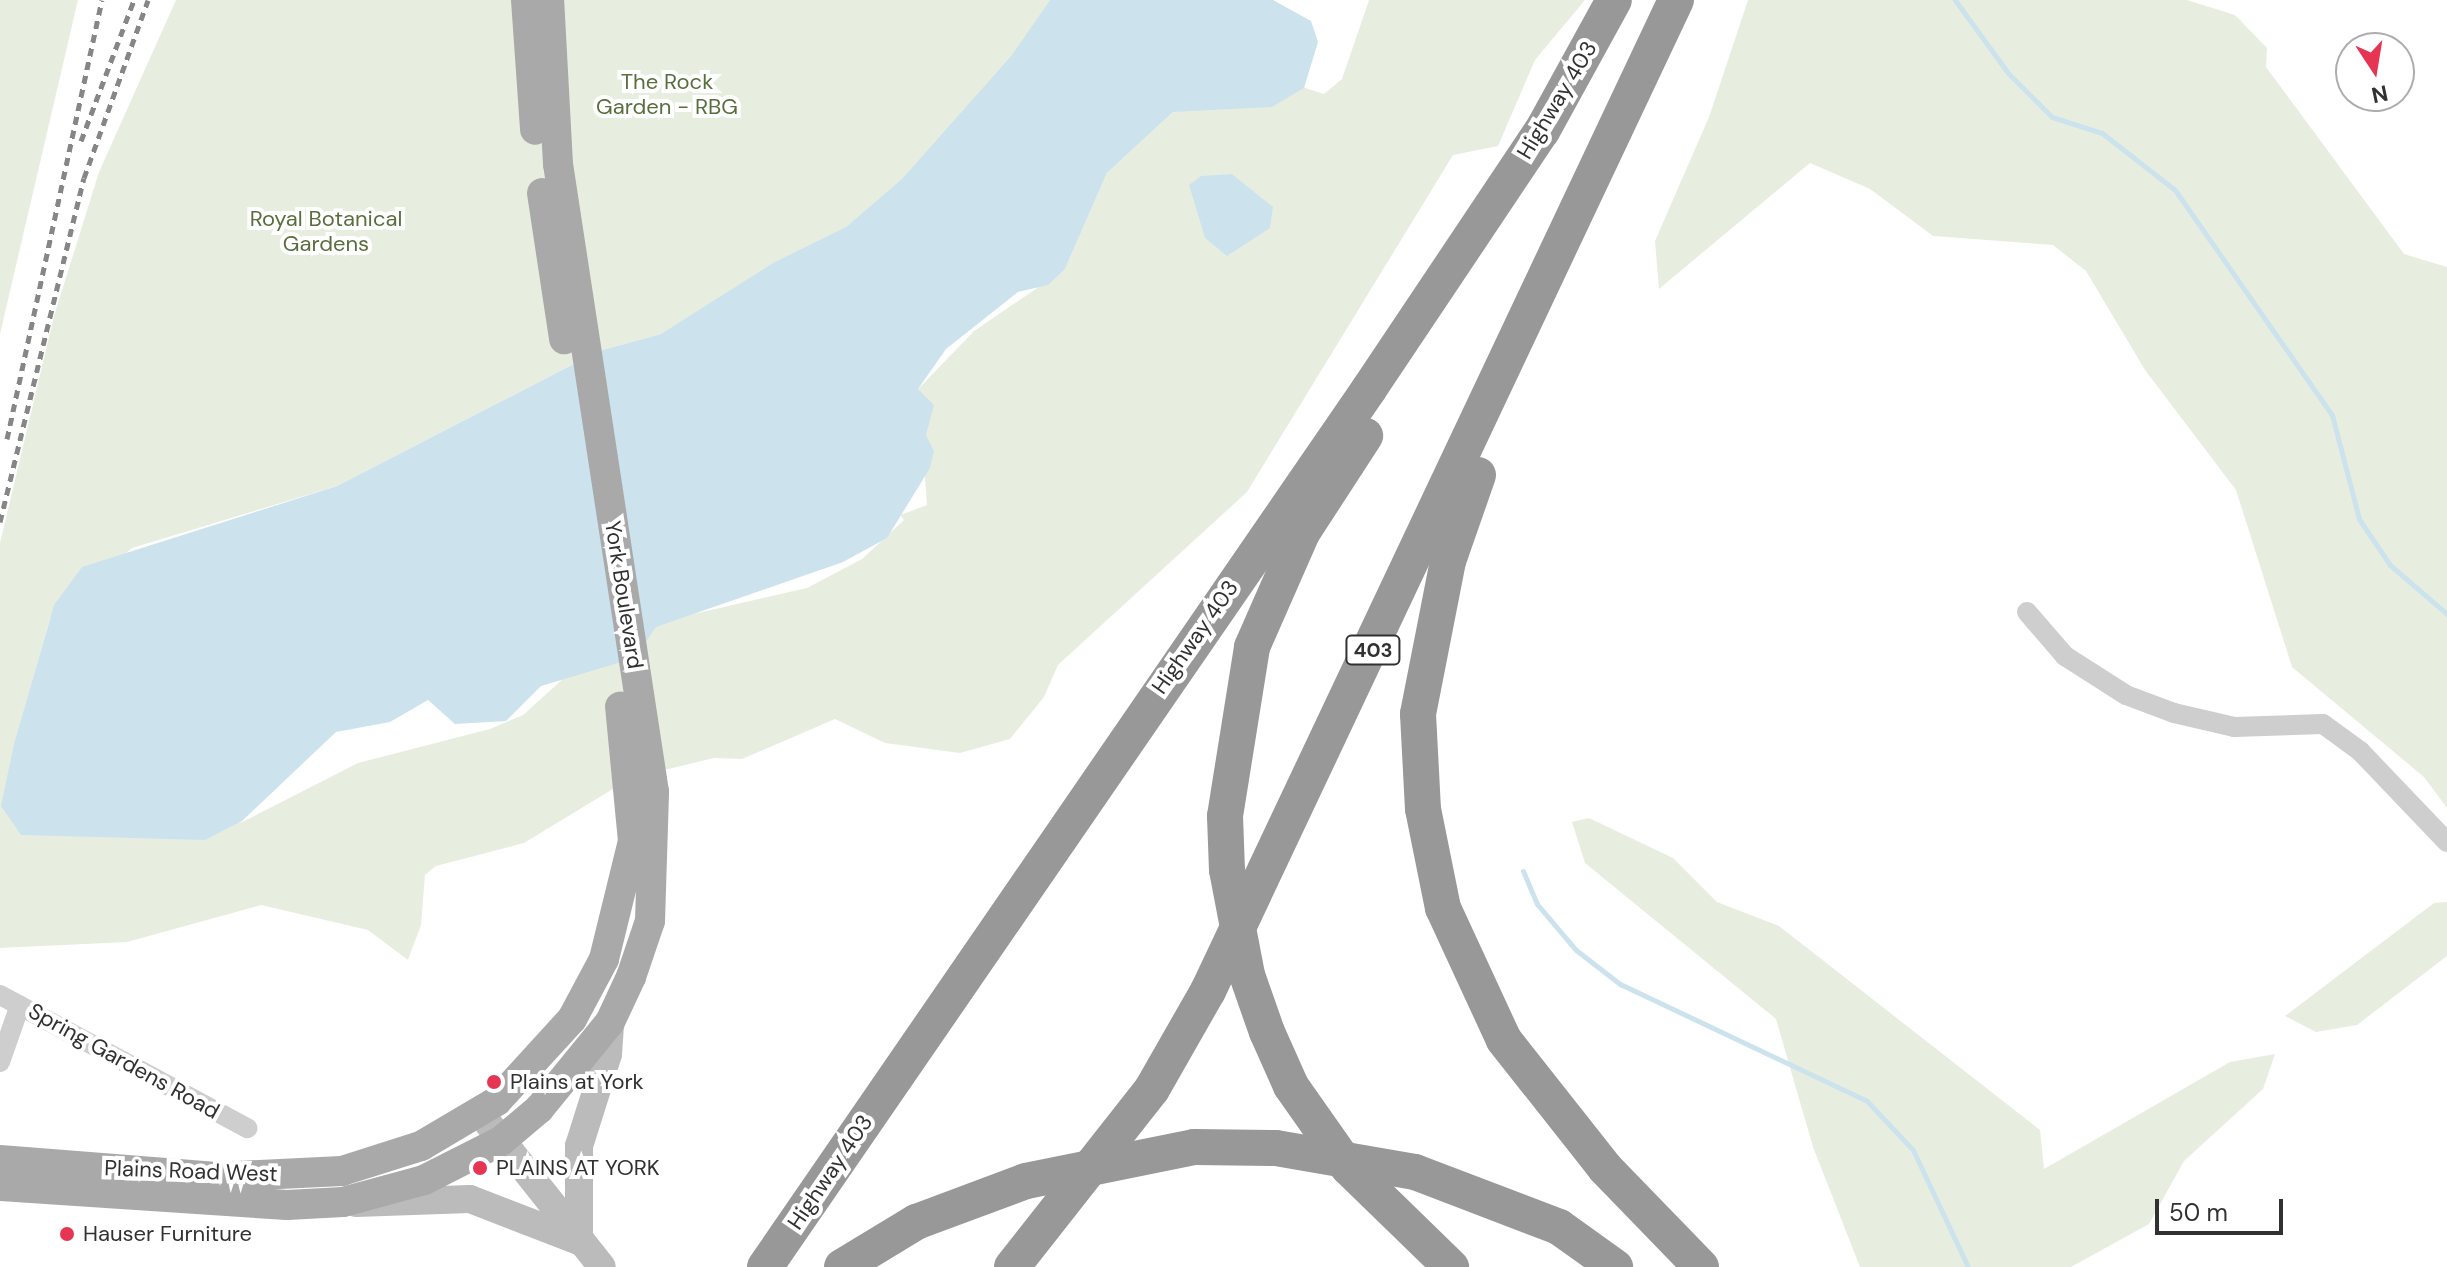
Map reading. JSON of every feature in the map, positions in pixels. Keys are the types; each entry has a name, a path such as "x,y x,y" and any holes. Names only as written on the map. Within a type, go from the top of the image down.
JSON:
{"highway":[{"name":"Highway 403","path":"765,1267 1542,131 1614,0"},
{"path":"1676,0 1601,201 1475,481 1448,561 1418,714 1431,861 1481,997 1511,1050 1605,1168 1701,1267"},
{"name":"403","path":"1012,1267 1152,1089 1208,991 1676,0"},
{"path":"1451,1267 1348,1167 1291,1086 1267,1032 1241,945 1225,816 1252,647 1302,533 1507,213 1542,131"},
{"path":"842,1267 916,1222 1026,1181 1194,1147 1276,1148 1415,1172 1559,1227 1615,1267"}],"main road":[{"name":"York Boulevard","path":"501,1141 574,1072 610,1022 650,921 643,791 526,0"},
{"name":"York Boulevard","path":"549,0 551,102 560,244"},
{"name":"York Boulevard","path":"480,1113 539,1062 604,959 628,875 643,791"},
{"path":"579,1241 579,1146 608,1054 610,1022"},
{"path":"480,1113 602,1267"},
{"name":"Plains Road West","path":"0,1160 216,1177 342,1171 421,1146 480,1113"},
{"name":"Plains Road West","path":"0,1186 287,1205 343,1202 424,1180 501,1141"},
{"path":"343,1202 470,1199 579,1241"}],"street":[{"path":"2027,612 2065,656 2174,713 2234,727 2323,724 2360,751 2447,842"},
{"name":"Spring Gardens Road","path":"0,995 247,1128"},
{"path":"0,1062 20,1005"}],"green space":[{"path":"0,0 78,0 0,334"},
{"path":"176,0 1056,0 985,112 846,227 661,334 599,351 337,486 132,548 50,618 21,721 146,837 242,822 358,763 490,729 523,715 615,632 807,588 862,559 904,520 900,515 927,505 918,389 974,331 1065,269 1107,173 1173,112 1290,83 1324,94 1342,79 1369,0 1585,0 1535,60 1498,146 1453,155 1247,492 1058,665 1044,697 1010,739 960,753 885,743 835,719 742,759 714,758 631,778 524,843 436,866 425,875 421,925 408,960 368,930 261,905 127,942 0,948 0,543 54,316 99,172"},
{"path":"1748,0 2187,0 2235,15 2267,48 2266,67 2404,254 2447,267 2447,808 2424,777 2292,667 2236,490 2145,370 2086,271 2053,245 1933,236 1870,189 1810,163 1659,289 1655,241 1709,117"},
{"path":"1589,818 1673,858 1717,902 1779,926 2040,1130 2044,1169 2230,1062 2275,1054 2263,1089 2184,1161 2149,1224 2071,1267 1860,1267 1813,1147 1776,1019 1585,863 1572,822"},
{"path":"2447,902 2447,956 2357,1025 2316,1032 2285,1016 2434,903"}],"water":[{"path":"1050,0 1273,0 1311,21 1318,42 1304,88 1272,107 1173,112 1107,173 1065,269 1048,285 1018,292 946,349 918,389 934,405 926,435 934,451 930,468 887,538 843,562 656,627 635,658 541,686 506,721 455,724 428,700 390,722 336,732 242,821 205,840 21,835 1,806 14,744 54,605 82,567 337,486 599,351 661,334 773,263 846,227 902,179 1012,55"},
{"path":"1232,174 1273,207 1270,228 1227,256 1205,238 1189,185 1201,176"}],"waterway":[{"path":"1955,0 2008,73 2052,117 2102,133 2175,190 2332,415 2359,519 2390,565 2447,614"},
{"path":"1523,871 1537,904 1576,950 1620,984 1867,1101 1913,1150 1968,1267"}],"railway":[{"path":"7,439 102,0"},
{"path":"81,141 134,0"},
{"path":"0,522 84,178 148,0"}],"place":[{"name":"Plains at York","path":"494,1082"},
{"name":"PLAINS AT YORK","path":"480,1168"},
{"name":"Hauser Furniture","path":"67,1234"}],"park label":[{"name":"The Rock Garden - RBG","path":"667,94"},
{"name":"Royal Botanical Gardens","path":"326,230"}]}
